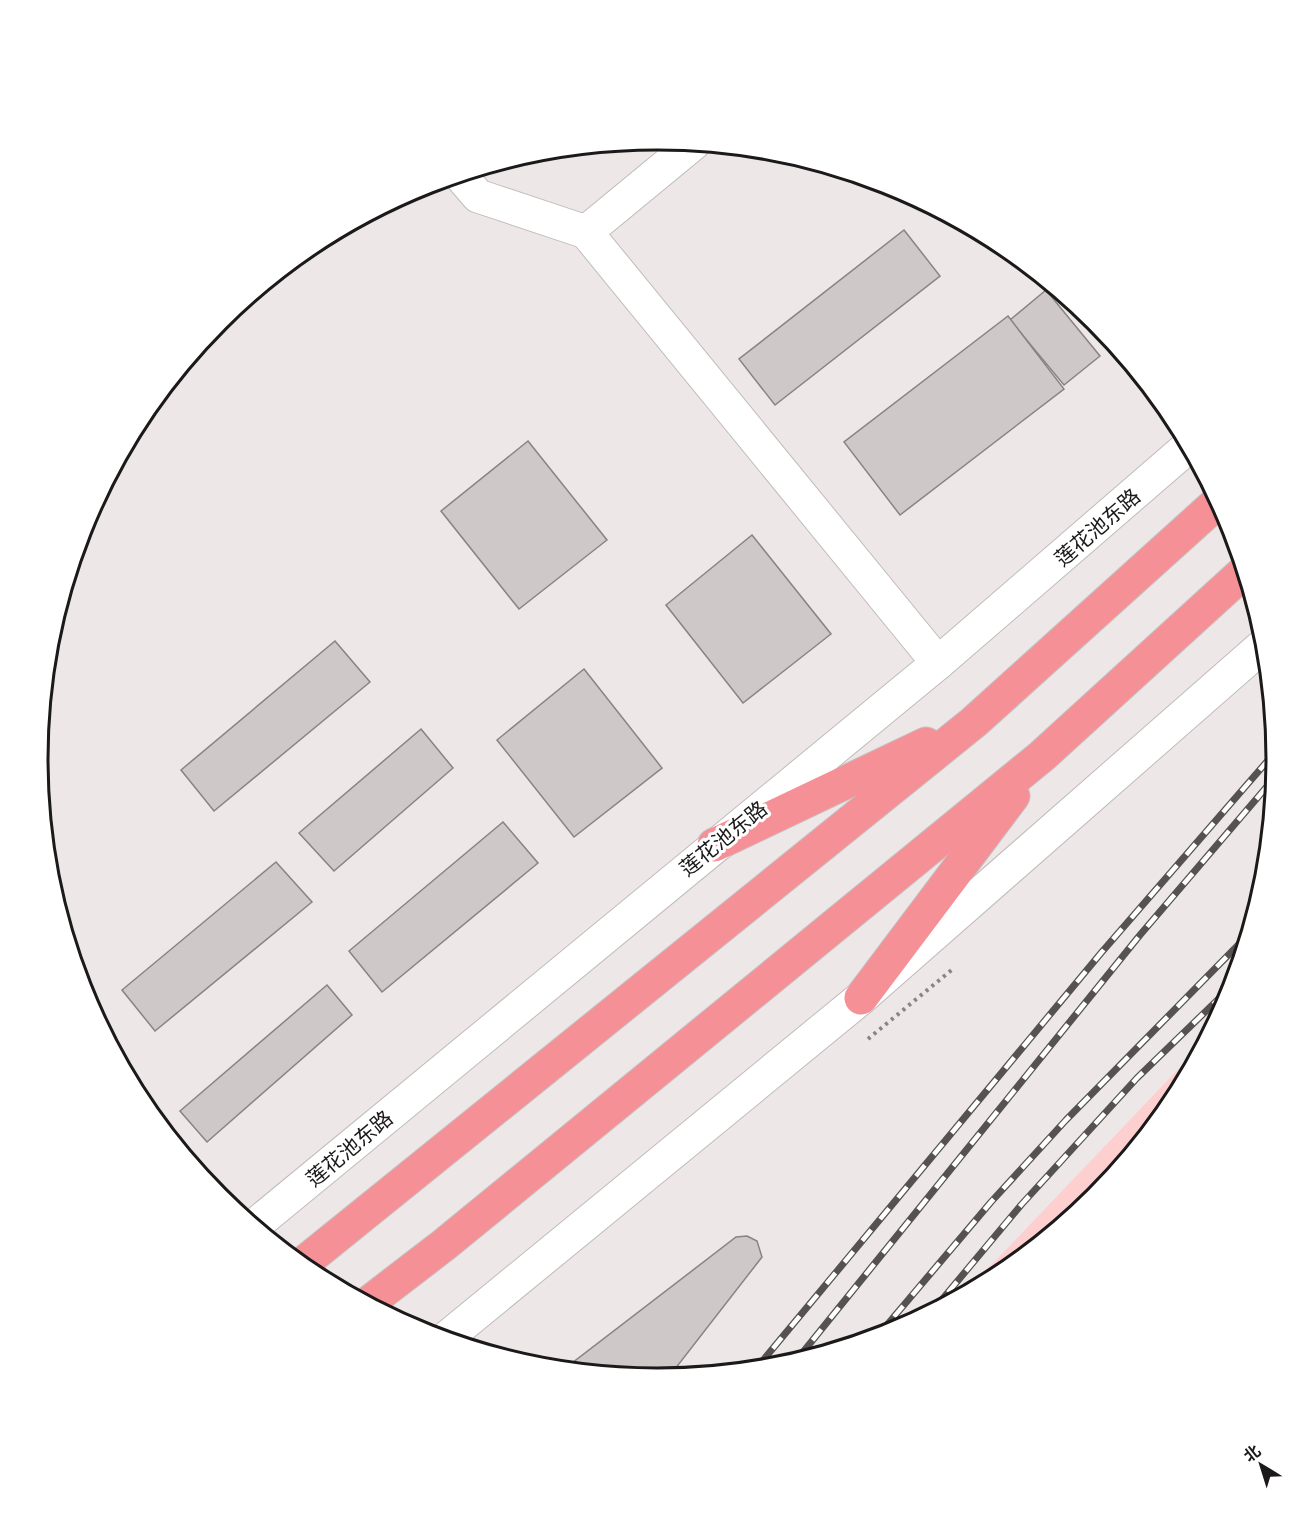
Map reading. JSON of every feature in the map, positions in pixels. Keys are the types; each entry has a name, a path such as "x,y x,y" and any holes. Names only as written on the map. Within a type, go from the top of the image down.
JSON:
{"highway":[{"path":"309,1259 974,722 1212,507"},
{"path":"374,1298 445,1244 1042,756 1239,577"},
{"path":"714,845 974,722"},
{"path":"861,999 1042,756"}],"street":[{"path":"586,232 685,151"},
{"path":"465,181 478,196 586,232 938,663"},
{"name":"莲花池东路","path":"260,1221 714,845 938,663 1183,451"},
{"path":"452,1333 861,999 1257,651"}],"path":[{"path":"868,1039 954,968"}],"shaded area":[{"path":"1187,1060 1141,1131 1116,1161 1059,1218 1029,1243 983,1274"}],"building":[{"path":"904,230 940,276 775,405 739,359"},
{"path":"1046,290 1100,356 1064,385 1010,320"},
{"path":"1008,316 1064,389 900,515 844,442"},
{"path":"528,441 607,540 519,609 441,511"},
{"path":"752,535 831,634 743,703 666,605"},
{"path":"335,641 370,682 214,811 181,770"},
{"path":"584,669 662,768 574,837 497,740"},
{"path":"421,729 453,768 334,871 299,833"},
{"path":"503,822 538,863 382,992 349,951"},
{"path":"276,862 312,902 155,1031 122,990"},
{"path":"327,985 352,1015 207,1142 180,1111"},
{"path":"747,1236 757,1241 762,1257 675,1369 618,1368 572,1363 736,1237"}],"railway":[{"path":"764,1359 1101,953 1267,762"},
{"path":"804,1350 1140,935 1266,787"},
{"path":"888,1324 991,1202 1066,1120 1238,945"},
{"path":"945,1296 1021,1205 1137,1078 1218,1000"}]}
